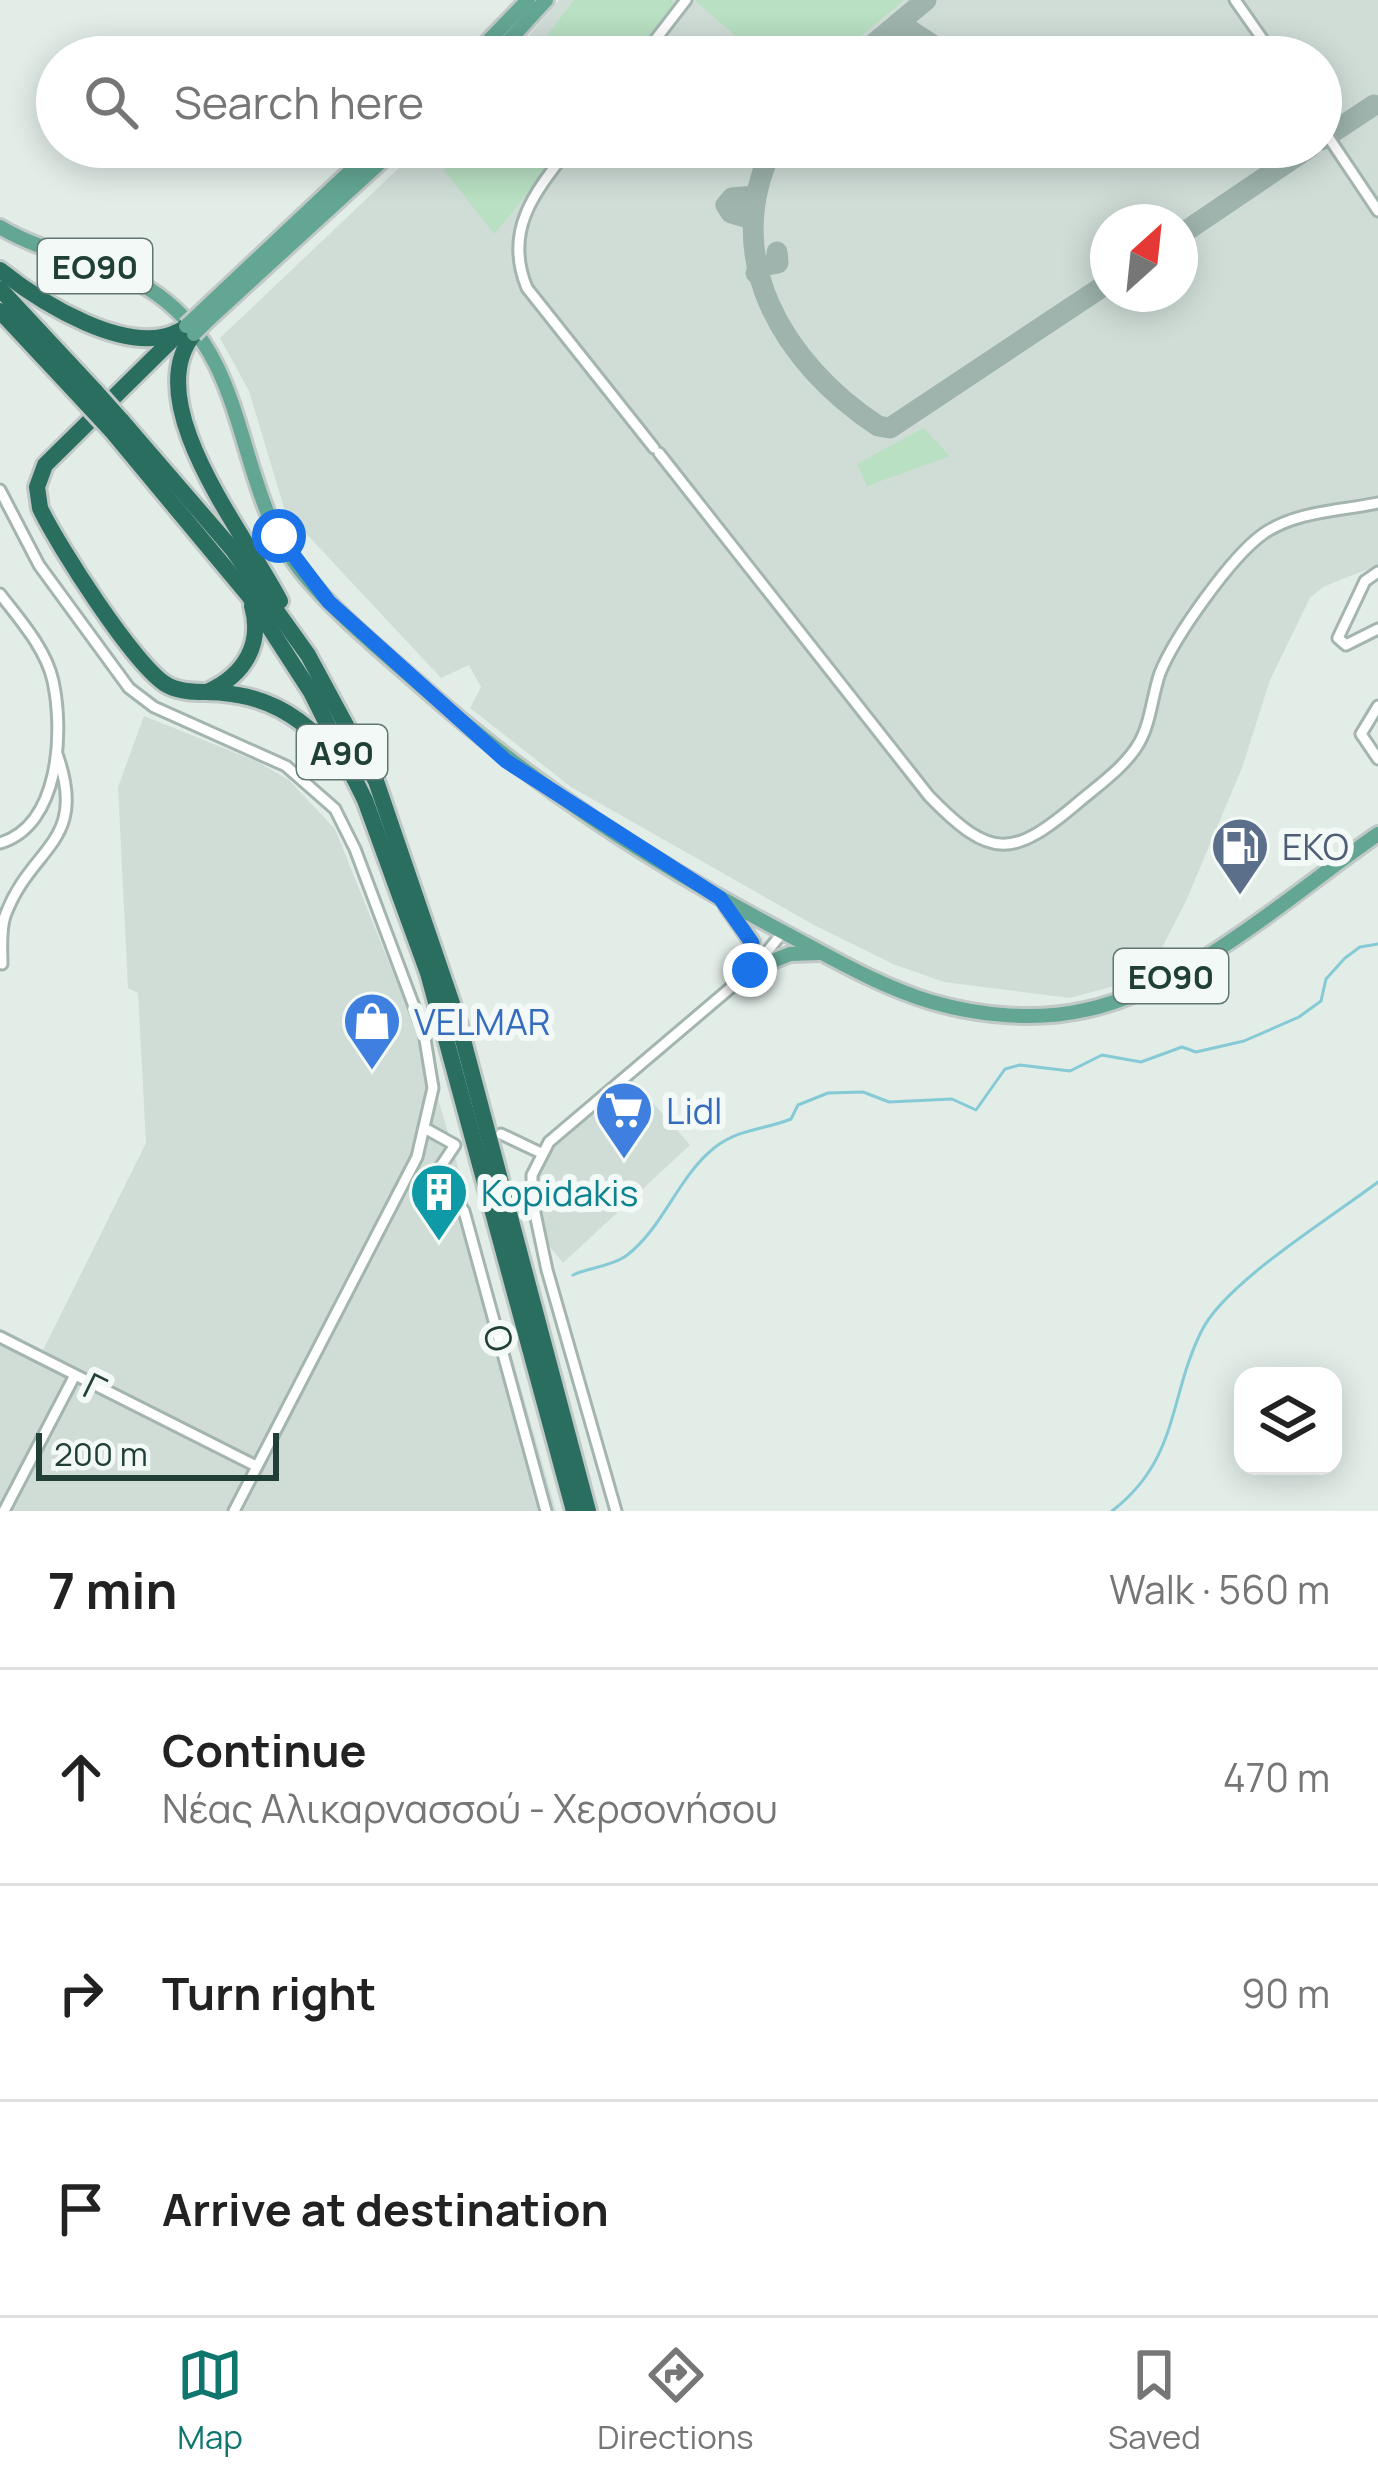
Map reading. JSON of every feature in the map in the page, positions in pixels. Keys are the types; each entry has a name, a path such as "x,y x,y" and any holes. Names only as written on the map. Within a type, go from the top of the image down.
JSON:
{"highway":[{"path":"0,271 88,326 155,337 185,334"},
{"name":"Α90","path":"0,289 91,397 233,550 308,656 376,782 427,918 588,1511"},
{"name":"Α90","path":"0,311 91,397"},
{"path":"185,334 45,465 38,487 40,508 154,677 170,687 270,702 321,738 355,792 411,920"},
{"path":"185,334 179,400 195,452 308,656"},
{"name":"Α90","path":"116,425 249,596 338,744 411,920 574,1511"},
{"path":"208,692 227,683 249,657 256,625 249,596"}],"main road":[{"path":"493,36 528,0"},
{"path":"513,36 546,0"},
{"path":"205,316 355,168"},
{"path":"185,334 373,168"},
{"name":"ΕΟ90","path":"0,227 138,283 229,385 279,536 314,586 506,761 720,898 908,994 951,1007 1015,1015 1085,1010 1132,998 1166,980 1378,834"},
{"path":"720,898 752,943 745,975"},
{"path":"745,975 790,953 823,953"}],"street":[{"path":"658,36 686,0"},
{"path":"1235,0 1260,36"},
{"path":"1342,157 1378,211"},
{"path":"555,168 524,213 519,266 527,288 929,796 973,837 1001,847 1040,835 1136,748 1165,664 1212,592 1263,534 1321,512 1378,503"},
{"path":"0,490 39,565 129,688 154,707 286,766 334,809 420,1018 434,1088 428,1130 234,1511"},
{"path":"1378,572 1365,581 1338,638 1346,645 1378,629"},
{"path":"0,594 31,635 53,678 68,818 7,911 2,964"},
{"path":"1378,706 1360,734 1378,759"},
{"path":"0,843 24,833 44,796 58,754"},
{"path":"616,1511 530,1185 542,1153 745,975 783,932"},
{"path":"412,1168 437,1172 459,1144 428,1130"},
{"path":"501,1134 542,1153"},
{"name":"Ο","path":"437,1172 464,1210 546,1511"},
{"name":"Γ","path":"0,1337 256,1466"},
{"path":"4,1511 74,1376"}],"shaded area":[{"path":"559,0 1378,0 1378,565 1323,587 1310,598 1270,680 1242,768 1186,901 1147,977 1070,998 944,982 893,964 814,925 571,787 470,708 481,687 469,665 441,678 285,511 249,391 220,338 399,168 1342,168 1342,36 529,36"},
{"path":"144,716 256,761 289,780 335,829 413,1022 556,1511 0,1511 0,1328 43,1350 146,1143 138,993 128,988 118,787"},
{"path":"632,1079 690,1145 563,1263 544,1239 535,1187 556,1139"}],"green space":[{"path":"574,0 672,0 676,8 654,36 547,36"},
{"path":"694,0 904,0 861,36 736,36"},
{"path":"445,168 549,168 494,234"},
{"path":"923,428 950,456 867,486 857,464"}],"waterway":[{"path":"573,1275 626,1256 714,1148 743,1133 791,1119 798,1105 828,1093 863,1092 889,1102 952,1099 976,1110 1005,1069 1020,1065 1070,1071 1102,1055 1141,1062 1182,1047 1196,1052 1244,1041 1299,1017 1321,1001 1326,979 1345,958 1360,947 1378,944"},
{"path":"1112,1511 1150,1471 1169,1428 1190,1357 1213,1313 1255,1272 1378,1182"}],"taxiway":[{"path":"883,36 926,0"},
{"path":"899,23 919,36"},
{"path":"1342,126 1374,105"},
{"path":"765,168 753,229 757,267 770,304 814,371 878,426 890,428 1090,295"},
{"path":"1198,223 1279,168"},
{"path":"752,219 731,213 726,205 732,198 755,196"},
{"path":"756,273 762,266 778,263 777,252"}],"place":[{"name":"EKO","path":"1240,897"},
{"name":"VELMAR","path":"372,1072"},
{"name":"Lidl","path":"624,1161"},
{"name":"Kopidakis","path":"439,1243"}],"route":[{"path":"279,536 294,562 329,602 506,761 608,831 720,898 752,943 740,980 750,970"}]}
